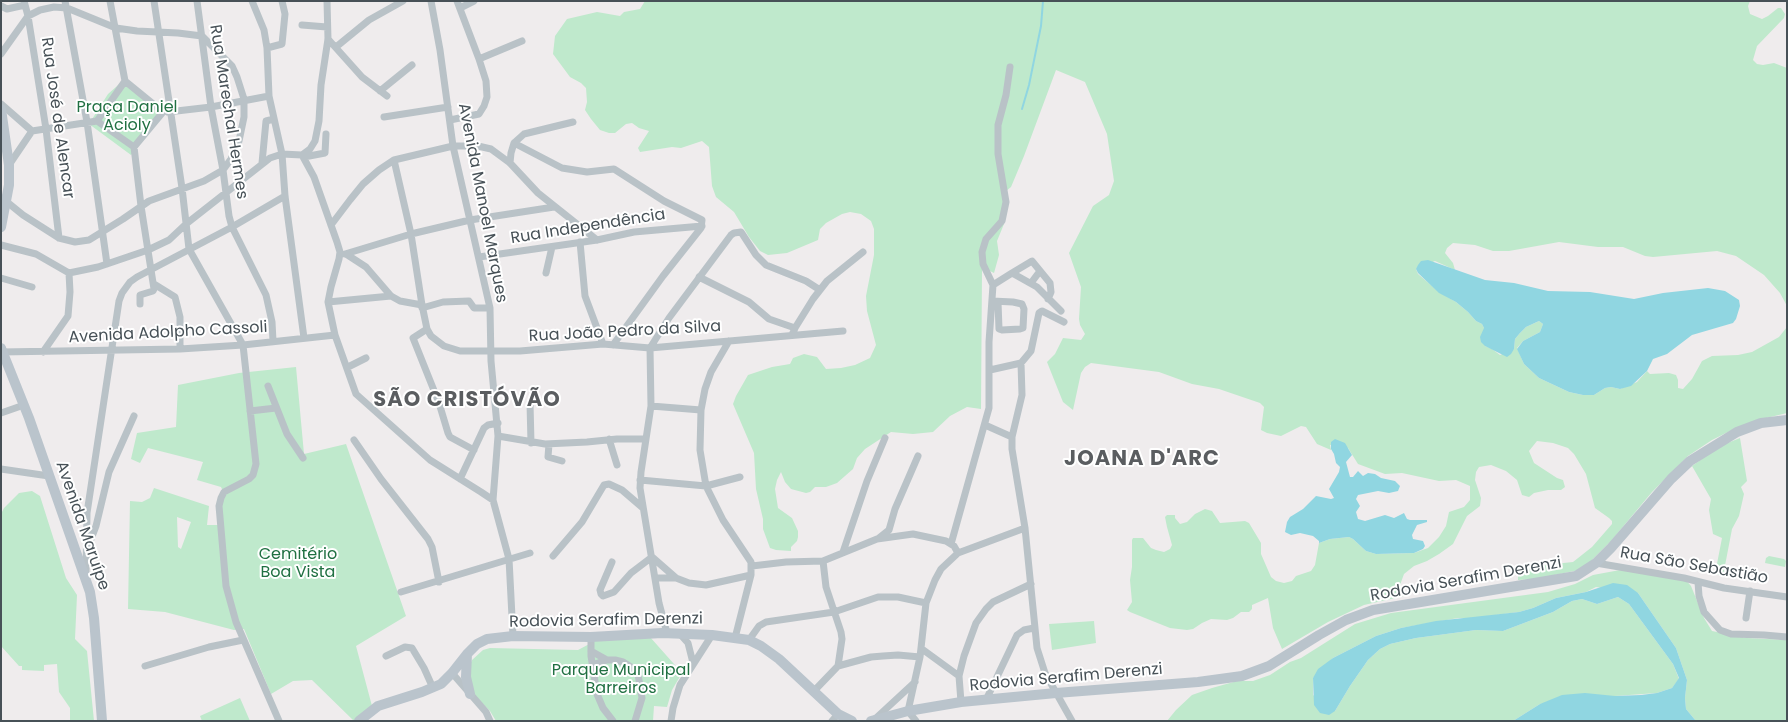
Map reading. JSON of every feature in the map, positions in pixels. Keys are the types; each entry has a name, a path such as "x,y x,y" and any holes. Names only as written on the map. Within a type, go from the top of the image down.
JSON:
{"main road":[{"path":"1,109 9,166 1,228"},
{"name":"Avenida Maruípe","path":"2,351 24,405 86,578 94,618 102,721"},
{"name":"Rodovia Serafim Derenzi","path":"873,721 908,711 961,702 1198,682 1242,676 1269,666 1346,620 1374,610 1569,578 1583,572 1596,563 1671,479 1690,461 1737,432 1762,423 1787,420"},
{"name":"Rodovia Serafim Derenzi","path":"359,721 378,706 441,684 466,654 477,644 487,639 513,636 591,637 667,633 735,638 748,640 761,646 779,659 813,692 835,717 852,721"},
{"path":"466,654 466,677 470,694"}],"street":[{"path":"110,1 125,81 163,112 269,96"},
{"path":"154,1 172,112 189,249 243,345 256,455 255,470 249,479 224,492 219,506 226,586 243,640 279,721"},
{"name":"Rua Marechal Hermes","path":"197,1 211,106 232,227 266,295 272,322 273,341"},
{"path":"252,1 264,30 267,48 269,96 282,154 284,196 304,338"},
{"path":"267,48 282,44 285,14 282,1"},
{"path":"303,156 312,146 317,136 321,85 328,39 327,1"},
{"path":"336,47 369,20 403,1"},
{"name":"Avenida Manoel Marques","path":"431,1 440,50 453,146 490,308 498,423 493,500 509,559 513,636"},
{"path":"450,120 476,116 481,111 486,97 487,90 480,59 459,5 474,1"},
{"path":"1,6 7,9 24,3"},
{"name":"Rua José de Alencar","path":"24,3 28,16 46,129 59,238"},
{"path":"66,5 87,122 107,264"},
{"path":"1,54 28,16 40,10 66,5 116,28 160,33 178,32 202,36 232,66 244,99 242,130 230,159 223,170 204,181 156,198 89,240 75,242 59,238 5,204"},
{"path":"302,25 327,27"},
{"path":"328,39 362,76 387,96"},
{"path":"480,59 522,41"},
{"path":"380,91 412,65"},
{"path":"995,301 1022,304 1024,309 1023,328 1020,330 999,329 992,282 983,264 982,252 986,239 1002,222 1006,202 998,154 998,125 1006,95 1010,67"},
{"path":"9,166 32,131 97,120 125,81"},
{"path":"1,104 32,131"},
{"path":"384,117 448,106"},
{"path":"140,304 139,296 153,291 154,284 141,206 134,147 163,112"},
{"path":"262,163 266,121 274,119"},
{"path":"97,120 134,147"},
{"path":"510,162 514,143 524,134 574,122"},
{"path":"1,245 43,258 68,273 89,270 148,250 169,240 186,224 270,158 282,154 303,156 326,153 326,134"},
{"path":"514,143 562,168 587,172 614,169 664,201 700,218 702,224 613,345"},
{"path":"332,225 363,184 394,160 453,146 484,147 491,149 510,162 528,184 597,240"},
{"path":"303,156 314,177 343,253 366,267 391,296 400,301 422,307 443,302 469,301 474,308 490,308"},
{"path":"394,160 411,234 416,274 427,329 413,338 439,403 449,436 474,450"},
{"path":"86,578 87,513 122,293 130,282 151,268 232,227 284,196"},
{"path":"343,253 470,220 554,206"},
{"name":"Rua Independência","path":"479,257 597,240 634,232 702,224"},
{"path":"667,633 659,603 640,480 651,406 650,348 699,277 731,235 737,232 741,232 756,256 766,265 806,281 820,290"},
{"path":"580,242 585,296 603,344"},
{"path":"546,273 552,246"},
{"path":"699,277 749,302 776,322 794,332 820,290 836,273 863,252"},
{"path":"343,253 328,302 336,335 348,367 353,388 360,400 430,460 493,500"},
{"path":"992,282 1032,261 1049,281 1052,288 1048,299"},
{"path":"1030,283 1040,271"},
{"path":"43,352 68,316 70,292 68,273"},
{"path":"1012,273 1030,283 1062,311"},
{"path":"1,278 32,287"},
{"path":"154,284 175,297 180,317 180,349"},
{"path":"328,302 391,296"},
{"path":"951,544 989,408 989,342 995,301"},
{"path":"990,370 1021,363 1031,351 1040,312 1042,311 1064,322"},
{"name":"Rua João Pedro da Silva","path":"427,329 436,342 452,349 494,351 603,344 650,348 729,341 794,332 843,331"},
{"name":"Avenida Adolpho Cassoli","path":"2,351 180,349 243,345 336,335"},
{"path":"729,341 711,372 700,410 700,450 706,486 723,520 748,556 752,566 735,638"},
{"path":"348,367 366,358"},
{"path":"1021,363 1021,402 1012,437 1012,457 1025,528 1034,628 1045,674 1072,721"},
{"path":"268,386 287,434 303,458"},
{"path":"530,403 531,443"},
{"path":"1,413 24,405"},
{"path":"651,406 700,410"},
{"path":"250,411 276,408"},
{"path":"86,552 96,526 109,472 134,416"},
{"path":"460,479 486,426 498,423"},
{"path":"985,425 1012,437"},
{"path":"498,436 531,443 549,444 609,439 646,439"},
{"path":"843,552 867,481 885,438"},
{"path":"609,439 617,466"},
{"path":"354,440 381,480 428,539 434,555 439,582"},
{"path":"549,444 548,457 562,461"},
{"path":"877,539 889,530 895,509 918,456"},
{"path":"1,469 49,476"},
{"path":"640,480 706,486 740,477"},
{"path":"553,556 582,522 604,485 608,484 622,490 643,508"},
{"path":"916,721 908,711 921,653 926,603 938,575 958,553 1025,528"},
{"path":"752,566 786,562 824,561 877,539 913,534 940,539 951,544 958,553"},
{"path":"402,592 530,554"},
{"path":"612,562 600,590 603,596 614,592 631,573 652,557"},
{"path":"652,557 676,578 689,583 706,585 751,576"},
{"path":"824,561 826,587 842,639 838,666"},
{"name":"Rua São Sebastião","path":"1596,563 1787,597"},
{"path":"655,578 676,578"},
{"path":"1698,582 1699,596 1704,612 1720,630 1731,634 1787,637"},
{"path":"961,702 960,676 971,634 980,616 994,602 1031,584"},
{"path":"1746,618 1750,591"},
{"path":"748,640 759,626 766,622 834,612 878,598 898,597 926,603"},
{"path":"986,700 1017,635 1024,630 1034,628"},
{"path":"679,633 688,643 693,663"},
{"path":"671,721 675,698 680,685 712,635"},
{"path":"591,637 592,665 597,694 603,708 613,721"},
{"path":"145,666 209,647 243,640"},
{"path":"386,656 405,647 412,648 433,688"},
{"path":"591,651 607,660"},
{"path":"813,692 838,666 883,656 921,653 960,676"},
{"path":"592,665 607,660 615,660 632,667 638,674 642,698 635,721"},
{"path":"452,673 486,712 490,721"},
{"path":"873,721 915,682"}],"green space":[{"path":"645,1 1750,1 1748,6 1750,14 1762,19 1778,8 1781,8 1785,14 1784,18 1757,46 1753,60 1757,64 1774,63 1787,68 1787,306 1780,293 1764,275 1736,256 1717,251 1653,257 1645,256 1623,247 1598,247 1559,242 1509,251 1493,251 1475,245 1453,243 1447,248 1445,253 1453,263 1455,270 1435,261 1416,269 1418,274 1439,292 1456,302 1476,321 1482,324 1485,346 1500,355 1514,349 1515,339 1526,327 1539,321 1543,324 1540,332 1523,341 1517,348 1524,364 1539,378 1569,392 1583,395 1594,395 1605,388 1611,387 1620,389 1637,382 1647,371 1650,374 1669,373 1676,375 1678,388 1683,389 1692,379 1702,361 1712,356 1738,355 1752,352 1779,337 1787,327 1787,413 1758,420 1730,431 1688,456 1652,492 1611,541 1587,565 1579,570 1535,579 1518,580 1518,575 1526,567 1573,562 1592,547 1612,524 1609,518 1595,508 1586,474 1574,454 1568,448 1553,443 1537,441 1529,451 1534,463 1563,480 1565,487 1561,490 1534,493 1529,497 1522,495 1517,480 1506,471 1491,465 1479,467 1475,480 1481,498 1480,506 1467,516 1453,544 1427,561 1414,566 1404,574 1400,585 1404,596 1364,605 1328,622 1282,649 1273,628 1268,598 1252,605 1252,609 1249,612 1241,612 1227,620 1211,619 1193,629 1187,630 1170,628 1130,612 1127,610 1132,602 1130,580 1132,540 1133,538 1143,538 1151,548 1164,552 1170,549 1172,545 1165,517 1167,515 1175,515 1180,524 1187,522 1195,514 1205,509 1212,511 1220,523 1245,521 1249,523 1261,543 1261,554 1271,577 1276,581 1284,583 1292,581 1296,576 1311,571 1315,565 1319,543 1330,539 1349,537 1366,551 1376,554 1414,553 1428,548 1439,537 1446,526 1449,512 1464,507 1470,500 1470,486 1456,480 1439,481 1402,473 1385,474 1358,464 1348,448 1330,445 1331,450 1317,444 1306,427 1301,426 1281,436 1267,433 1261,430 1264,407 1260,403 1219,389 1192,384 1159,372 1091,363 1081,373 1073,410 1063,402 1047,362 1055,354 1063,338 1081,340 1085,334 1079,319 1081,287 1069,253 1093,206 1109,195 1114,181 1107,134 1085,82 1056,70 1024,156 1011,187 1006,191 1004,224 997,241 999,255 994,273 982,270 981,409 967,407 950,416 933,432 913,434 891,432 865,449 857,458 853,469 837,483 826,487 815,487 806,493 791,489 785,482 781,472 775,489 778,508 792,518 798,531 798,537 791,547 791,551 770,548 763,529 763,519 756,489 754,453 733,404 748,375 772,367 790,364 793,358 804,354 817,357 826,369 855,365 870,358 876,345 867,311 866,296 874,255 874,229 871,221 861,214 850,212 842,214 826,223 820,229 818,240 787,253 768,255 760,251 734,212 716,197 712,186 709,147 702,141 681,148 672,147 640,152 638,148 649,131 639,128 632,123 626,124 615,133 600,130 585,110 587,102 586,88 570,77 553,54 555,36 567,19 597,12 620,16 624,12 640,9"},
{"name":"Praça Daniel Acioly","path":"125,79 166,113 131,155 89,124 108,94"},
{"name":"Cemitério Boa Vista","path":"296,367 304,454 346,444 406,616 356,646 372,706 356,721 312,680 293,681 271,694 244,629 234,630 165,612 128,609 130,501 142,502 150,498 154,488 209,506 207,525 222,525 222,504 225,496 221,487 197,480 203,462 148,448 140,463 131,459 137,433 176,427 178,385 239,373","holes":["177,517 191,522 181,549 178,547"]},
{"path":"1740,438 1747,481 1741,487 1744,494 1739,516 1732,529 1723,576 1715,574 1722,538 1713,534 1709,510 1711,499 1692,466 1720,446"},
{"path":"32,491 40,496 66,578 77,595 75,639 87,651 94,721 70,721 70,708 59,692 57,664 44,665 44,671 22,670 22,666 19,666 1,646 1,514 4,508 19,493"},
{"path":"1769,556 1784,559 1786,561 1785,567 1765,563 1766,558"},
{"path":"1620,570 1685,579 1691,586 1704,618 1712,631 1747,638 1787,640 1787,721 1696,721 1686,709 1687,680 1676,648 1638,593 1596,587 1586,592 1556,598 1519,612 1458,618 1401,628 1376,636 1333,658 1313,678 1313,695 1335,711 1368,660 1380,649 1390,644 1416,638 1476,630 1503,631 1553,612 1572,601 1582,599 1597,604 1618,597 1629,604 1673,664 1679,679 1672,688 1657,693 1540,704 1513,721 1167,721 1192,695 1237,681 1253,681 1270,675 1355,624 1391,613 1548,592 1575,584 1593,575"},
{"path":"1094,621 1096,643 1052,650 1049,624"},
{"name":"Parque Municipal Barreiros","path":"650,637 682,673 672,690 667,707 654,706 653,721 496,721 472,690 469,667 472,660 483,650 490,648 578,650 595,641"},
{"path":"240,698 250,721 202,721 200,716"}],"water":[{"path":"1428,260 1485,280 1514,283 1548,291 1590,292 1634,299 1663,293 1708,288 1725,291 1739,300 1740,306 1733,323 1692,335 1667,354 1653,359 1647,371 1631,386 1620,389 1605,388 1594,395 1583,395 1569,392 1539,378 1524,364 1517,349 1523,341 1540,332 1543,324 1539,321 1526,327 1520,333 1515,339 1514,349 1507,357 1485,346 1481,342 1480,337 1484,328 1482,324 1476,321 1456,302 1439,293 1418,273 1416,269 1421,261"},
{"path":"1335,439 1345,443 1352,455 1346,462 1350,477 1353,477 1358,471 1363,476 1368,473 1375,474 1381,478 1395,481 1400,486 1398,491 1389,493 1378,491 1358,495 1356,499 1360,506 1356,512 1358,519 1365,521 1385,515 1394,518 1404,513 1407,519 1410,520 1427,520 1427,522 1417,525 1412,535 1413,539 1423,541 1425,546 1423,549 1414,553 1376,554 1366,551 1349,537 1330,539 1319,543 1313,536 1300,533 1291,535 1285,532 1290,517 1303,509 1316,496 1334,498 1329,489 1340,467 1336,463 1331,449 1331,442"},
{"path":"1613,583 1627,585 1638,593 1676,648 1687,680 1686,709 1696,721 1513,721 1540,704 1562,695 1585,693 1615,696 1641,695 1657,693 1672,688 1679,678 1673,664 1629,604 1618,597 1597,604 1582,599 1572,601 1553,612 1503,631 1476,630 1416,638 1390,644 1380,649 1368,660 1335,711 1329,715 1320,713 1314,705 1313,678 1318,669 1333,658 1376,636 1401,628 1436,621 1519,612 1556,598 1586,592"}],"waterway":[{"path":"1022,109 1041,26 1043,1"}],"district":[{"name":"SÃO CRISTÓVÃO","path":"467,401"},
{"name":"JOANA D'ARC","path":"1142,460"}]}
